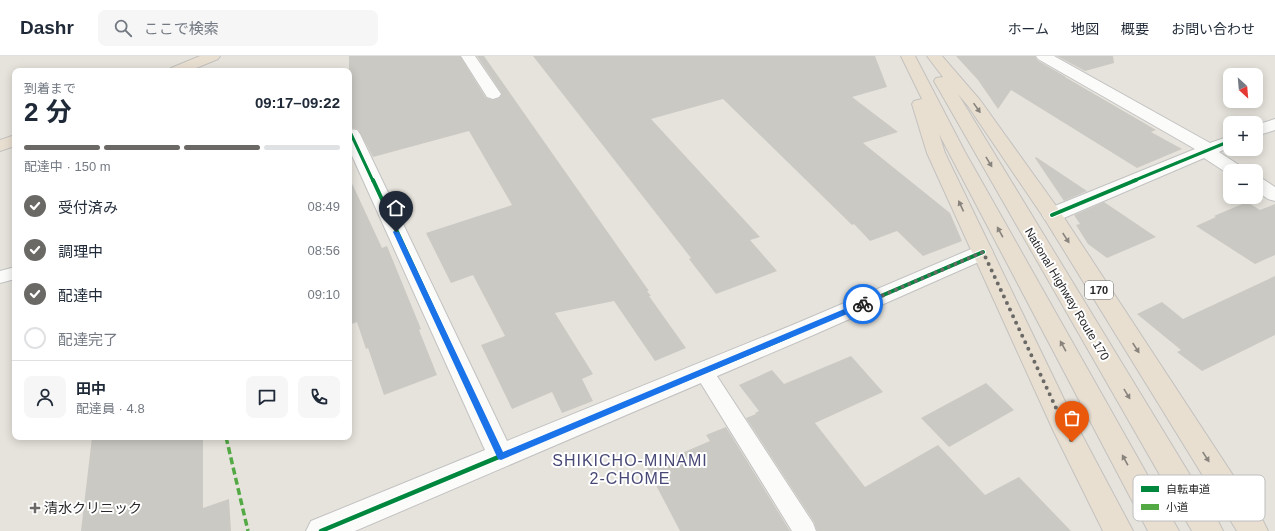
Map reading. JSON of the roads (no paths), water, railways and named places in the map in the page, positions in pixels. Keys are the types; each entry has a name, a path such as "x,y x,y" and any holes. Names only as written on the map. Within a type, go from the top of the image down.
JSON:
{"highway":[{"path":"183,68 213,56"},
{"path":"903,56 936,153 1066,430 1118,531"},
{"path":"908,56 956,152 1133,475"},
{"name":"National Highway Route 170","path":"927,56 1175,475"},
{"name":"170","path":"934,56 974,103 1052,215 1217,475"},
{"path":"0,146 12,141"},
{"path":"1159,521 1164,531"},
{"name":"National Highway Route 170","path":"1202,521 1208,531"},
{"name":"170","path":"1247,521 1253,531"}],"street":[{"path":"468,56 493,94"},
{"path":"1042,56 1207,151 1226,164"},
{"path":"1263,128 1275,124"},
{"path":"352,138 501,456"},
{"path":"1052,215 1223,144"},
{"path":"1263,187 1275,195"},
{"path":"321,531 704,372 983,252"}],"lane":[{"path":"0,277 12,274"},
{"path":"704,372 805,531"}],"place":[{"name":"清水クリニック","path":"35,508"}],"district":[{"name":"SHIKICHO-MINAMI 2-CHOME","path":"630,469"}]}
